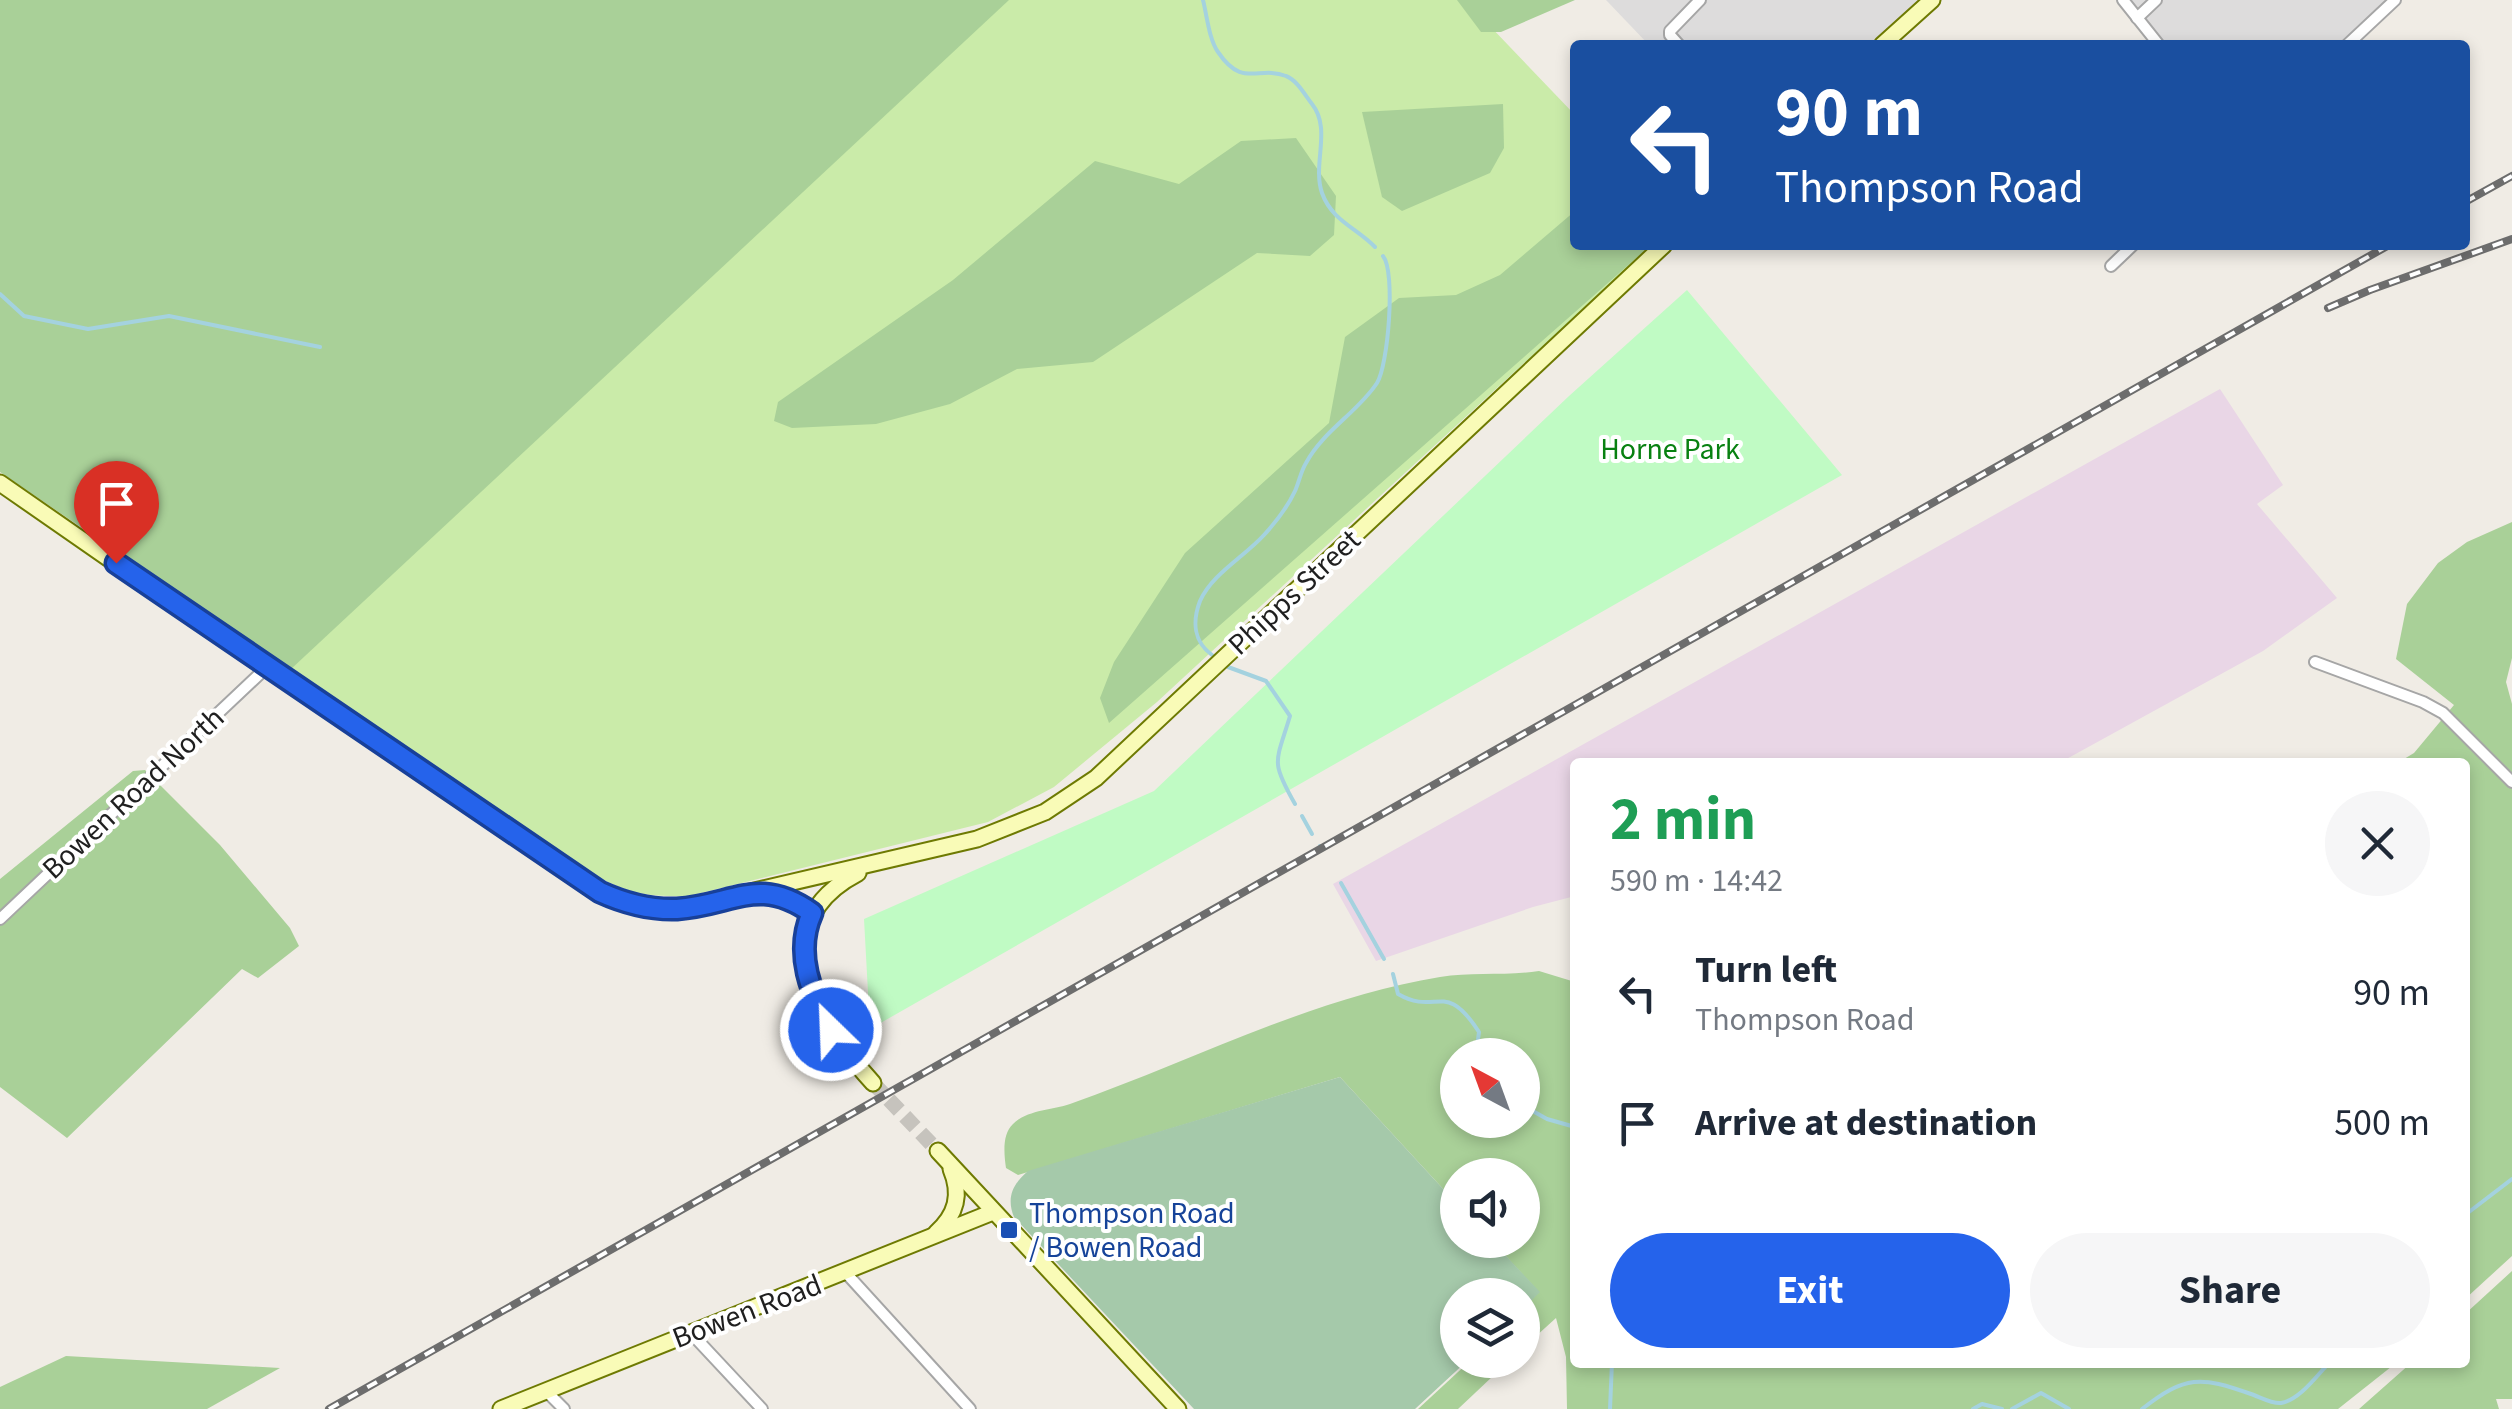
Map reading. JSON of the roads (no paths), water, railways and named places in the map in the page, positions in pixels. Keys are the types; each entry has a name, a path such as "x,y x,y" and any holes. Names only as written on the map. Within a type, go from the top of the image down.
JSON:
{"main road":[{"path":"1888,40 1932,0"},
{"name":"Phipps Street","path":"880,864 1018,824 1096,778 1659,250"},
{"path":"0,483 266,668 600,892 621,902 677,909 880,864"},
{"path":"873,1083 836,1039 812,991 804,949 805,929 812,913 846,880 880,864"},
{"path":"760,892 782,895 812,913"},
{"path":"915,1245 938,1232 956,1205 954,1176 940,1153 1178,1409"},
{"name":"Bowen Road","path":"501,1409 993,1212"}],"street":[{"path":"1674,40 1670,35 1675,23 1700,0"},
{"path":"2123,0 2156,40"},
{"path":"2137,18 2156,0"},
{"path":"2352,40 2395,0"},
{"path":"2110,266 2128,250"},
{"path":"2315,662 2443,713 2512,782"},
{"name":"Bowen Road North","path":"0,919 266,668"},
{"path":"846,1273 970,1409"},
{"path":"690,1332 762,1409"},
{"path":"546,1390 564,1409"}],"waterway":[{"path":"1203,0 1212,41 1227,63 1243,73 1286,76 1312,104 1321,124 1319,170 1326,203 1375,247"},
{"path":"1212,655 1201,644 1196,631 1197,609 1205,591 1272,525 1292,497 1313,452 1377,383 1389,319 1389,280 1383,256"},
{"path":"0,294 24,316 88,329 169,316 320,347"},
{"path":"1228,667 1266,681 1290,716 1278,761 1295,804"},
{"path":"1302,816 1312,834"},
{"path":"1341,883 1384,959"},
{"path":"1393,974 1398,994 1423,1002 1449,1002 1467,1016 1479,1032 1478,1038"},
{"path":"1540,1115 1570,1126"},
{"path":"2470,1211 2512,1179"},
{"path":"1610,1409 1612,1368"},
{"path":"2142,1409 2170,1390 2194,1382 2219,1384 2281,1403 2301,1392 2324,1368"},
{"path":"2012,1409 2041,1393 2069,1409"},
{"path":"1973,1409 1982,1404 2002,1409"}],"tunnel":[{"path":"873,1083 938,1151"}],"railway":[{"path":"2470,199 2512,176"},
{"path":"2328,308 2512,239"},
{"path":"329,1409 2380,250"}],"place":[{"name":"Thompson Road / Bowen Road","path":"1009,1230"}],"park label":[{"name":"Horne Park","path":"1670,449"}]}
